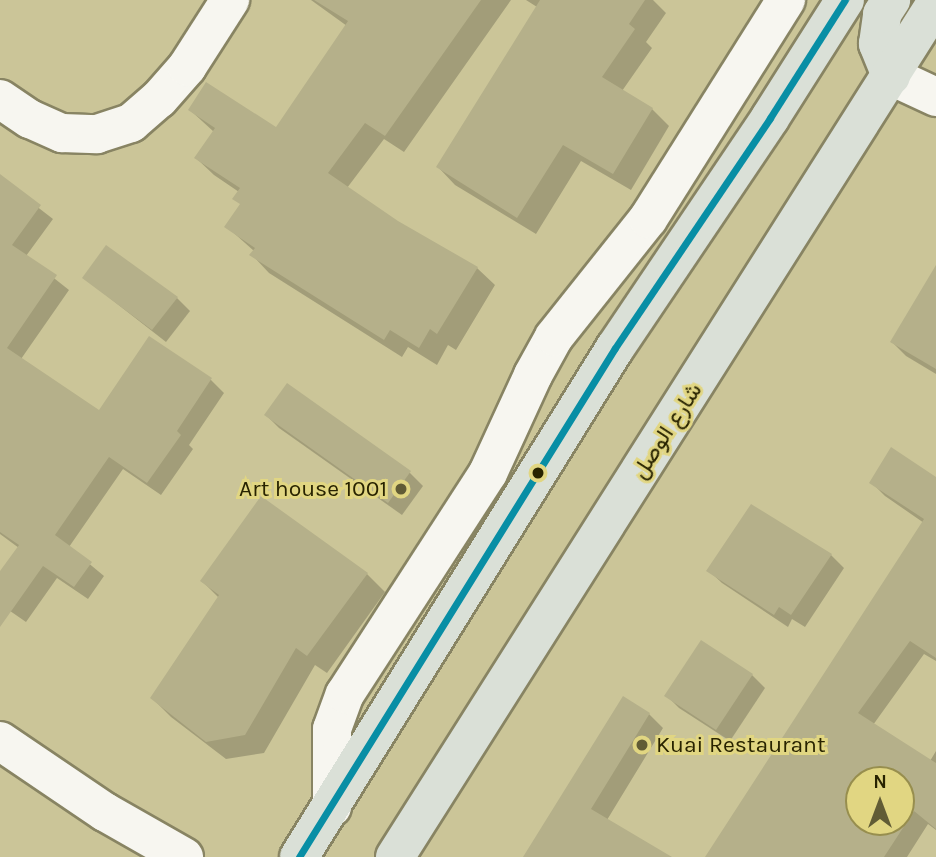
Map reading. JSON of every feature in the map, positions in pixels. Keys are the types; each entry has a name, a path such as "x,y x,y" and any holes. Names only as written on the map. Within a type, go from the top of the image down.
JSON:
{"main road":[{"path":"299,857 615,348 770,118 845,0"},
{"path":"891,0 882,14 877,44 891,76"},
{"name":"شارع الوصل","path":"395,857 936,3"}],"street":[{"path":"0,99 30,119 62,133 97,134 131,124 159,99 187,67 230,0"},
{"path":"332,807 332,729 345,694 488,473 533,375 554,337 648,219 786,0"},
{"path":"891,76 936,97"},
{"path":"0,741 105,812 184,857"},
{"path":"105,812 149,857"}],"building":[{"path":"314,0 481,0 385,136 365,123 328,173 398,221 478,267 437,334 430,329 419,348 390,330 384,340 249,255 255,248 224,227 240,204 232,199 240,188 194,158 215,128 188,110 206,82 276,127 348,21"},
{"path":"540,0 645,0 629,24 635,29 602,77 653,108 613,174 563,145 517,218 436,167"},
{"path":"0,174 41,205 12,245 57,275 7,348 99,410 149,336 212,378 177,431 181,435 147,483 109,457 55,535 92,562 74,587 43,566 0,627 0,571 19,545 0,532"},
{"path":"106,245 178,297 152,330 82,278"},
{"path":"936,265 936,369 890,342"},
{"path":"287,383 411,471 388,503 264,415"},
{"path":"891,447 936,477 936,658 910,641 858,713 936,763 936,829 915,812 915,766 845,766 845,836 898,836 884,857 705,857 924,519 869,483"},
{"path":"261,496 368,573 307,656 296,648 245,735 206,742 150,698 219,595 200,581"},
{"path":"751,504 832,554 791,615 779,607 774,615 706,571"},
{"path":"701,640 753,674 716,730 664,696"},
{"path":"623,696 650,713 591,809 672,857 523,857"}],"transit line":[{"path":"299,857 615,348 770,118 845,0"}],"place":[{"name":"Art house 1001","path":"401,489"},
{"name":"Kuai Restaurant","path":"642,745"}]}
